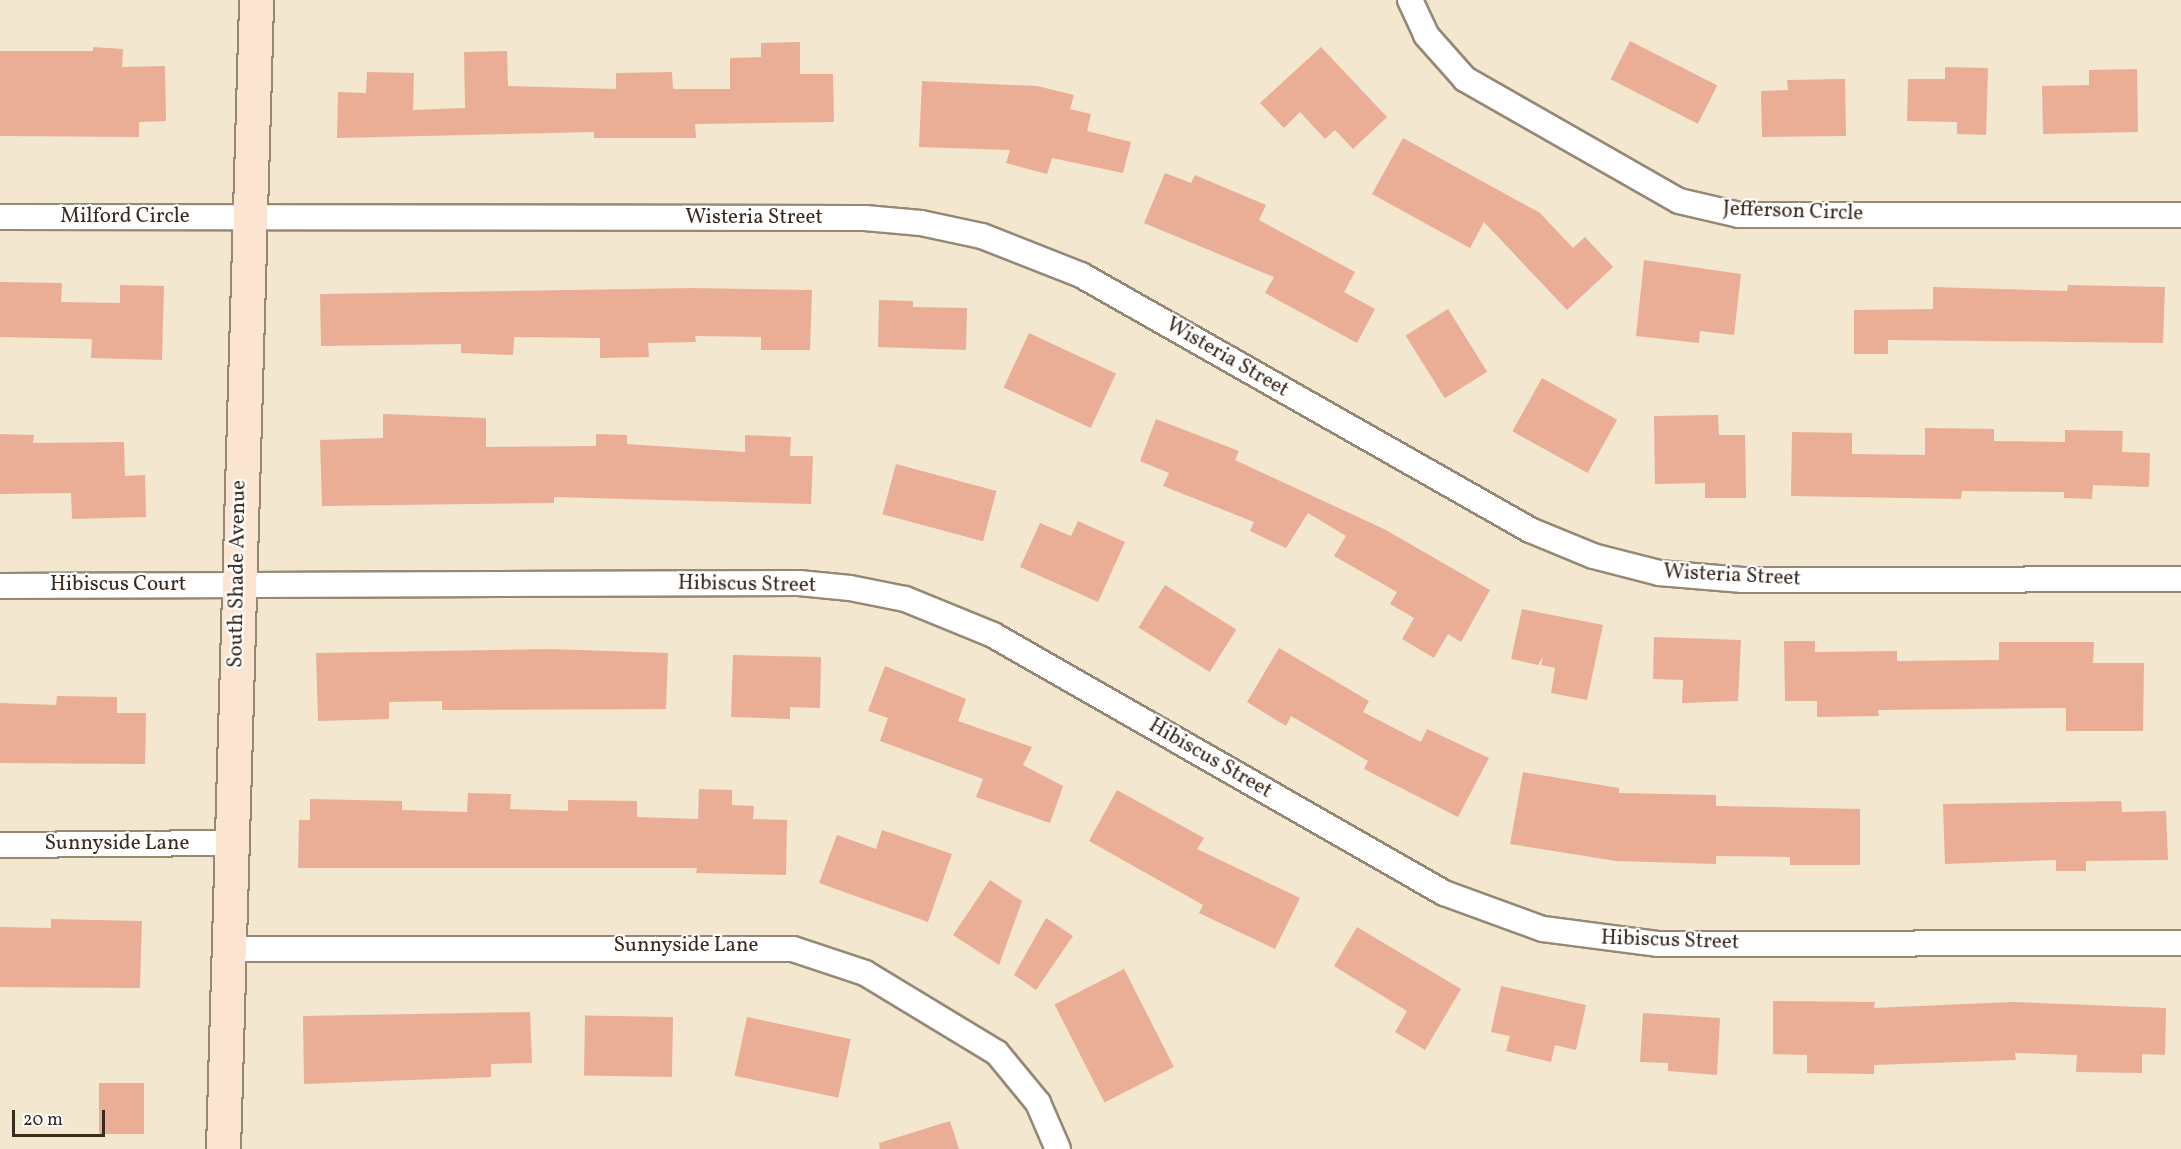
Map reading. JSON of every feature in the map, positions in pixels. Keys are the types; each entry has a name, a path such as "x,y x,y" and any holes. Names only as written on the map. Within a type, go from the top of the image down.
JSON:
{"street":[{"name":"South Shade Avenue","path":"223,1149 232,949 236,585 256,0"},
{"name":"Jefferson Circle","path":"1410,0 1426,35 1465,79 1679,201 1739,214 2181,214"},
{"name":"Milford Circle","path":"0,217 250,217"},
{"name":"Wisteria Street","path":"250,217 865,218 921,223 982,236 1081,275 1530,530 1593,556 1659,573 1743,580 2181,579"},
{"name":"Hibiscus Street","path":"236,585 799,583 850,588 905,599 993,635 1444,893 1543,929 1659,944 2181,943"},
{"name":"Hibiscus Court","path":"0,586 236,585"},
{"name":"Sunnyside Lane","path":"0,845 234,843"},
{"name":"Sunnyside Lane","path":"232,949 793,949 865,973 998,1053 1038,1102 1058,1149"}],"building":[{"path":"1630,41 1717,85 1698,124 1610,79"},
{"path":"800,42 800,74 833,74 834,122 695,124 696,138 594,138 594,132 337,138 338,92 366,93 367,72 414,73 413,110 465,108 464,52 507,51 508,86 616,89 616,73 672,72 673,89 730,89 730,58 761,57 761,43"},
{"path":"93,47 123,49 122,67 165,66 166,121 139,122 139,137 0,136 0,51 93,51"},
{"path":"1321,47 1387,117 1353,149 1335,130 1325,139 1300,112 1284,128 1260,103"},
{"path":"1945,67 1988,68 1986,135 1957,134 1957,122 1907,121 1908,79 1945,79"},
{"path":"2137,69 2138,132 2043,134 2042,86 2089,85 2089,70"},
{"path":"1845,79 1846,136 1762,137 1761,91 1788,90 1787,80"},
{"path":"922,81 1037,86 1074,95 1070,109 1091,114 1087,131 1131,142 1123,173 1052,158 1047,174 1006,163 1010,150 919,147"},
{"path":"1403,138 1540,213 1573,248 1585,237 1613,267 1567,310 1484,222 1470,248 1372,194"},
{"path":"1165,173 1191,183 1195,175 1266,205 1259,220 1355,272 1344,292 1375,309 1357,343 1265,293 1274,277 1144,223"},
{"path":"1644,260 1741,274 1734,335 1700,331 1699,343 1636,336"},
{"path":"0,282 62,283 61,302 120,303 120,285 164,286 162,360 91,358 92,339 0,337"},
{"path":"2068,285 2165,287 2163,343 1888,340 1888,354 1854,354 1854,310 1933,309 1933,287 2067,291"},
{"path":"692,288 812,290 810,350 761,350 761,337 695,336 696,342 648,343 649,357 600,358 600,338 514,337 513,355 461,353 461,344 321,346 320,294"},
{"path":"879,300 913,301 913,307 967,308 966,350 878,347"},
{"path":"1448,309 1487,372 1445,398 1406,335"},
{"path":"1029,333 1116,374 1091,428 1004,387"},
{"path":"1542,378 1617,420 1588,473 1512,431"},
{"path":"383,414 486,418 486,447 596,446 596,434 627,435 627,444 745,452 745,435 791,437 790,456 813,456 811,504 554,497 554,503 322,506 320,440 383,438"},
{"path":"1718,415 1719,435 1745,435 1746,498 1705,498 1705,483 1655,484 1654,416"},
{"path":"1156,419 1239,451 1235,460 1384,529 1490,590 1461,642 1448,634 1434,658 1402,639 1414,618 1390,604 1397,592 1334,556 1346,536 1308,513 1286,548 1250,531 1254,522 1163,486 1169,473 1140,461"},
{"path":"1925,428 1994,429 1994,441 2065,442 2065,430 2123,431 2122,452 2150,453 2149,487 2093,485 2092,499 2064,498 2064,492 1962,491 1961,499 1791,496 1792,432 1852,433 1852,454 1925,455"},
{"path":"0,434 34,435 33,443 124,442 125,476 145,475 146,517 72,519 71,493 0,494"},
{"path":"896,464 996,491 983,541 883,514"},
{"path":"1078,521 1125,542 1098,602 1020,567 1040,523 1071,536"},
{"path":"1165,585 1236,630 1210,672 1139,627"},
{"path":"1522,609 1603,625 1587,700 1551,693 1555,668 1541,665 1543,656 1538,665 1511,659"},
{"path":"1654,637 1741,640 1738,701 1682,703 1683,680 1653,679"},
{"path":"1784,641 1815,641 1815,652 1897,651 1897,661 1999,660 1999,642 2094,642 2093,663 2144,663 2143,731 2066,731 2066,708 1878,710 1879,716 1817,717 1817,701 1785,701"},
{"path":"1279,648 1369,701 1363,712 1421,742 1427,729 1489,758 1458,817 1364,769 1368,761 1291,716 1286,726 1247,702"},
{"path":"549,649 668,653 666,709 442,710 442,701 389,702 389,719 318,721 316,653"},
{"path":"733,655 821,657 820,708 790,707 790,719 731,717"},
{"path":"885,666 966,699 958,721 1032,747 1023,765 1063,786 1050,823 976,797 983,779 880,741 888,718 868,711"},
{"path":"57,696 117,697 117,713 146,713 145,764 0,763 0,703 56,705"},
{"path":"1523,772 1619,788 1619,793 1716,795 1716,806 1860,809 1860,865 1790,865 1790,857 1716,856 1716,864 1616,861 1510,844"},
{"path":"699,789 732,790 732,805 754,806 753,819 787,820 786,875 696,873 697,868 298,868 299,820 310,820 310,799 402,801 402,810 467,812 468,793 511,794 510,809 568,811 568,800 637,801 637,817 698,819"},
{"path":"1117,790 1204,838 1197,849 1300,898 1275,949 1199,913 1203,905 1089,841"},
{"path":"2121,801 2122,812 2166,811 2168,860 2086,861 2086,871 2056,871 2056,860 1945,864 1943,804"},
{"path":"882,830 952,854 928,922 819,883 837,835 876,849"},
{"path":"990,880 1022,901 999,965 953,935"},
{"path":"1046,918 1073,936 1036,990 1014,975"},
{"path":"51,919 142,921 140,988 0,987 0,927 51,928"},
{"path":"1357,927 1461,989 1425,1050 1395,1032 1407,1011 1334,966"},
{"path":"1124,969 1174,1067 1104,1102 1055,1004"},
{"path":"1501,986 1586,1005 1576,1050 1555,1045 1551,1062 1506,1051 1510,1036 1491,1032"},
{"path":"1773,1001 1875,1002 1874,1008 2013,1002 2166,1008 2165,1055 2142,1054 2142,1073 2076,1072 2077,1055 2015,1053 2016,1060 1874,1065 1874,1074 1807,1073 1807,1055 1773,1054"},
{"path":"530,1012 532,1063 491,1064 491,1077 304,1084 303,1016"},
{"path":"1643,1013 1720,1018 1717,1075 1668,1071 1668,1063 1640,1062"},
{"path":"585,1015 673,1017 672,1077 584,1075"},
{"path":"747,1017 851,1039 838,1098 735,1076"},
{"path":"99,1083 144,1083 144,1134 99,1134"},
{"path":"950,1121 959,1149 880,1149 879,1143"}]}
